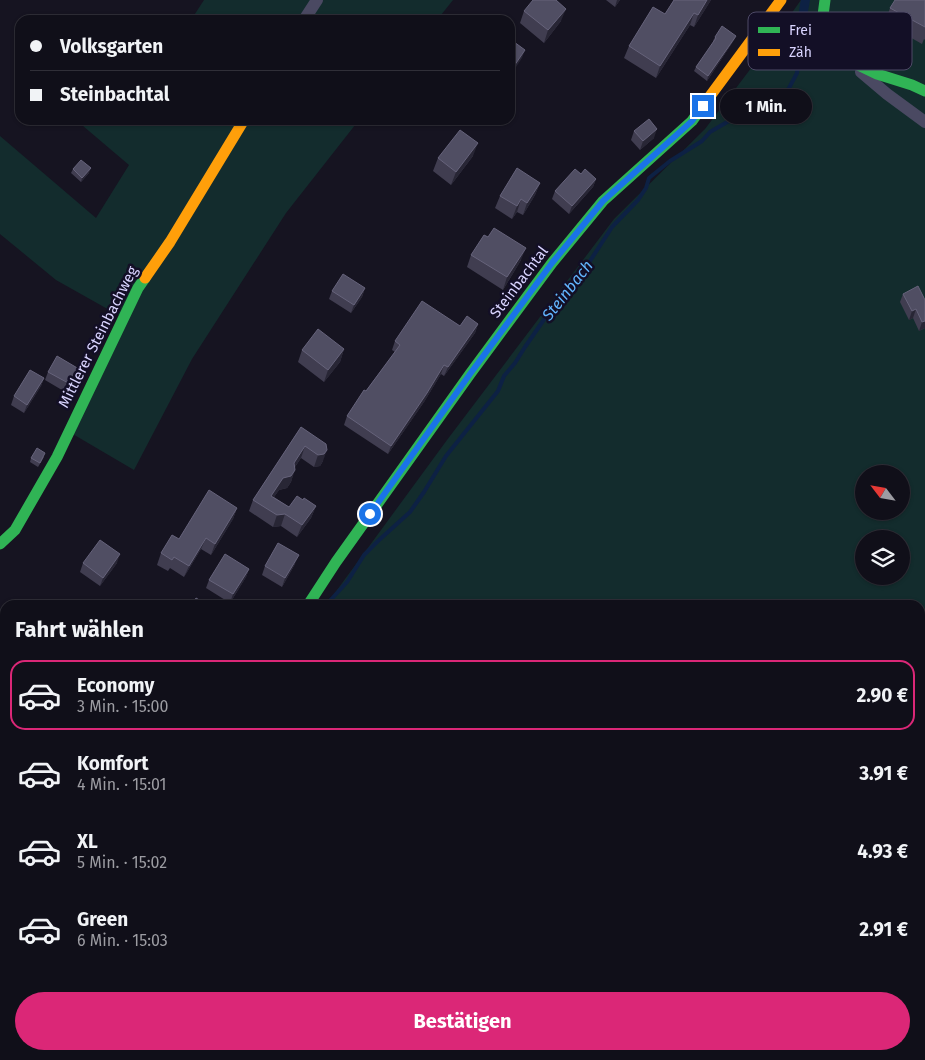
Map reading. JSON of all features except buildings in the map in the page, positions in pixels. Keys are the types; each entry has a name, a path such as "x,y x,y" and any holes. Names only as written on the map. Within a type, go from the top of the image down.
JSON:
{"street":[{"path":"307,15 317,0"},
{"name":"Steinbachtal","path":"772,12 781,0"},
{"name":"Steinbachtal","path":"311,600 470,374 552,263 603,201 692,121 748,45"},
{"path":"859,70 887,94 925,122"},
{"path":"869,70 925,91"},
{"name":"Mittlerer Steinbachweg","path":"0,544 15,530 57,457 138,288 170,242 241,125"}],"green space":[{"path":"204,0 453,0 441,15 194,15"},
{"path":"801,0 925,0 925,600 330,600 447,440 614,219 705,129 750,70 912,70 912,12 792,12"},
{"path":"82,125 355,125 286,213 192,359 134,470 71,433 120,316 56,280 0,234 0,136 96,218 129,165"}],"water":[{"path":"801,0 810,0 808,12 799,12"}],"waterway":[{"name":"Steinbach","path":"331,600 347,582 364,555 410,512 446,456 498,391 504,376 515,363 563,292 579,278 612,227 638,200 646,188 649,178 670,161 702,141 710,132 753,107 784,95 797,70"}],"traffic: fast":[{"path":"823,12 825,0"},
{"path":"869,70 925,91"},
{"path":"311,600 336,562 470,374 552,263 603,201 692,121 702,107"},
{"path":"0,544 15,530 57,457 138,288 145,278"}],"traffic: slow":[{"path":"772,12 781,0"},
{"path":"702,107 748,45"},
{"path":"145,278 170,242 241,125"}],"route":[{"path":"370,514 552,263 603,201 692,121 703,106"}]}
